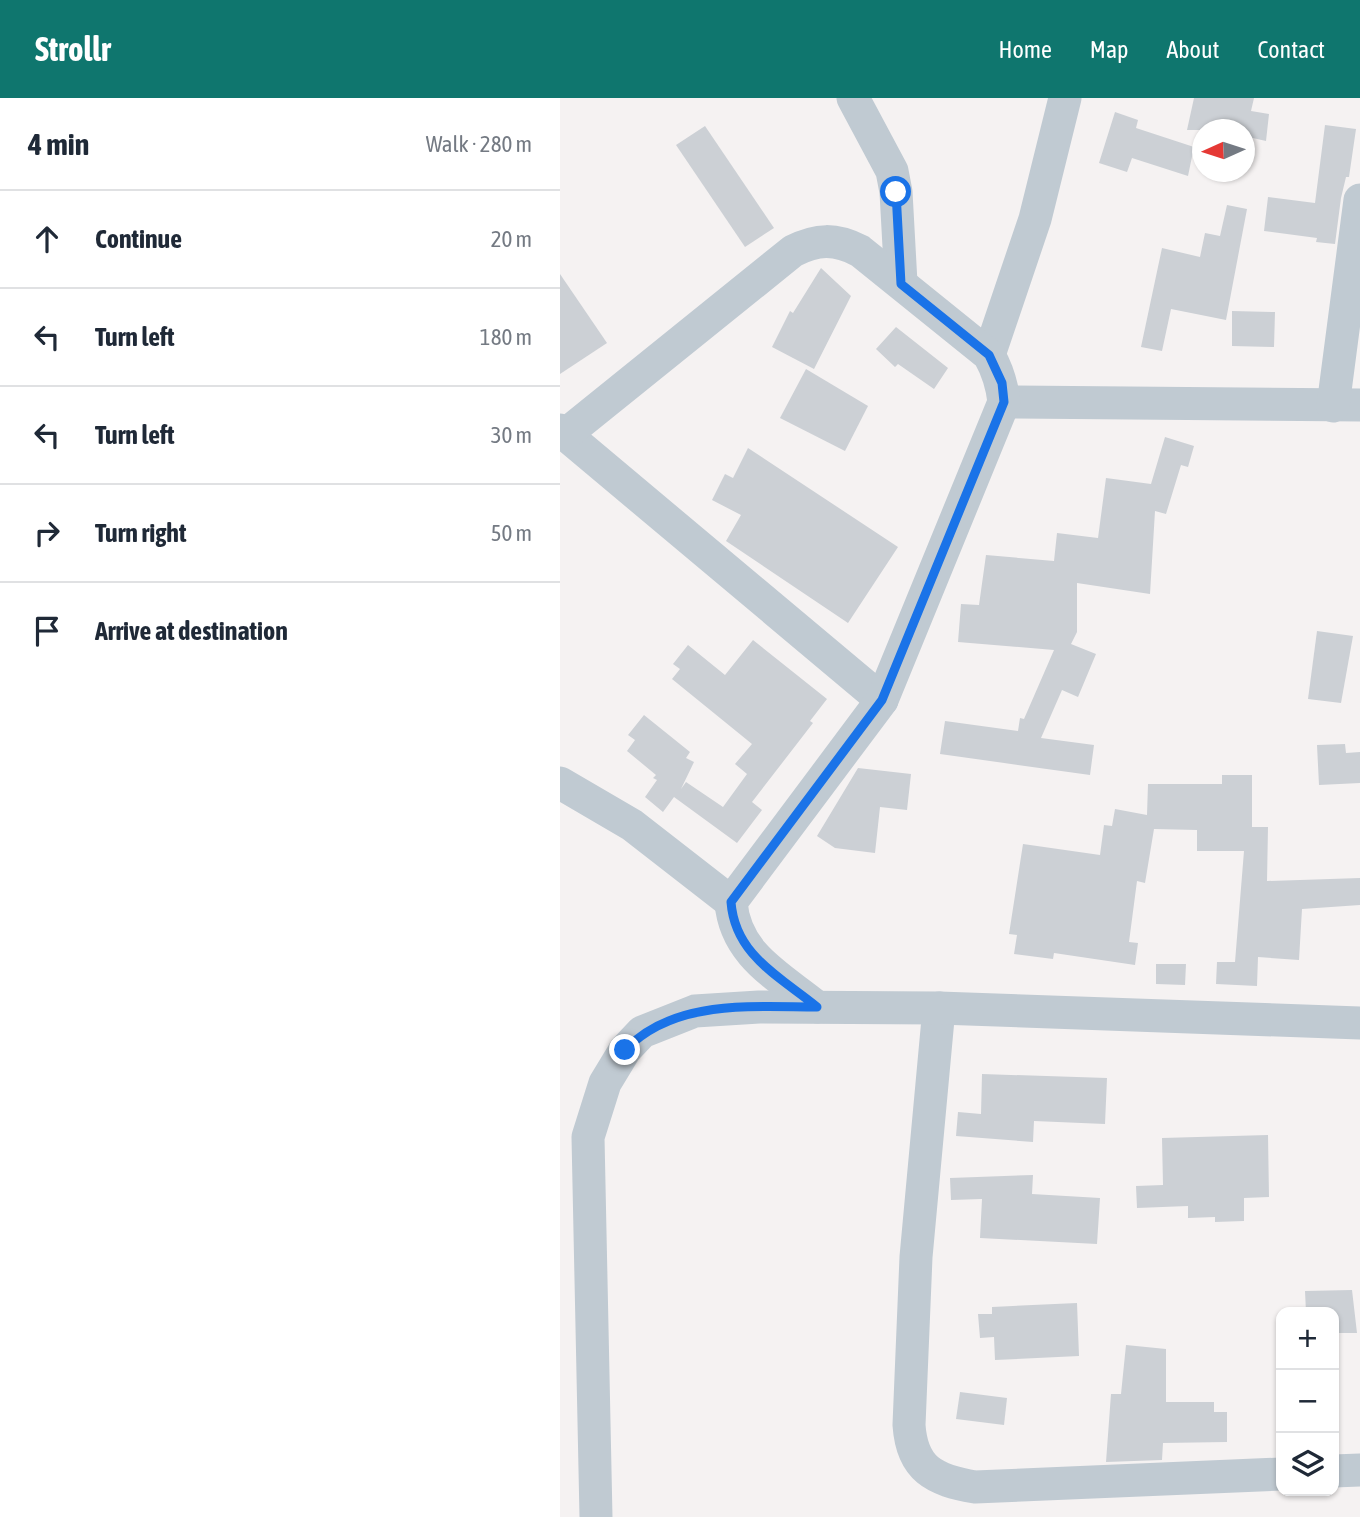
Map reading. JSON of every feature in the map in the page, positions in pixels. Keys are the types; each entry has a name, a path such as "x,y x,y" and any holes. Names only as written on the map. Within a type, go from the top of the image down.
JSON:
{"street":[{"path":"853,98 892,171 896,192 901,284"},
{"path":"989,355 1035,219 1065,98"},
{"path":"1004,402 1346,405 1360,200"},
{"path":"817,1007 748,951 732,919 731,902 882,700 1004,402 1002,383 989,355 860,251 845,244 824,240 793,251 563,432 882,700"},
{"path":"560,783 632,825 731,902"},
{"path":"596,1517 588,1137 605,1083 625,1050 642,1032 695,1011 817,1007 939,1008 1360,1023"},
{"path":"939,1008 916,1257 909,1425 910,1447 916,1458 946,1482 975,1487 1276,1474"},
{"path":"1339,1471 1360,1470"}],"building":[{"path":"1194,98 1254,98 1251,111 1269,114 1266,141 1255,138 1255,119 1192,119 1192,130 1187,130"},
{"path":"1115,112 1138,120 1136,128 1192,146 1188,176 1132,158 1127,172 1099,163"},
{"path":"1325,125 1356,129 1349,177 1346,177 1341,198 1335,244 1316,242 1317,238 1264,231 1268,197 1315,203"},
{"path":"705,126 774,228 745,247 676,145"},
{"path":"1227,205 1247,209 1226,320 1171,309 1162,351 1141,347 1162,248 1200,257 1205,233 1220,236"},
{"path":"821,268 851,296 814,369 772,347 790,311 793,313"},
{"path":"560,274 607,343 560,374"},
{"path":"1232,311 1275,312 1274,347 1232,346"},
{"path":"896,327 948,368 934,389 898,364 895,367 876,349"},
{"path":"806,369 868,406 845,451 780,418"},
{"path":"1165,437 1194,446 1188,467 1181,465 1166,514 1155,511 1150,594 1077,583 1077,632 1071,644 1096,654 1078,697 1062,690 1041,738 1094,745 1090,775 940,754 945,721 1018,731 1020,718 1024,719 1054,650 958,642 961,604 979,605 986,555 1054,561 1057,533 1098,538 1106,478 1151,484"},
{"path":"748,448 898,547 848,623 726,541 741,515 712,500 725,474 733,478"},
{"path":"1317,631 1353,636 1341,703 1308,699"},
{"path":"753,640 827,699 810,721 813,723 752,802 762,810 737,843 674,797 663,812 645,797 657,780 653,778 656,775 627,751 635,740 628,735 644,715 690,752 686,758 694,762 681,789 686,782 723,807 747,774 735,764 752,744 672,679 680,669 673,664 688,645 725,675"},
{"path":"1345,744 1346,753 1360,752 1360,783 1319,785 1317,745"},
{"path":"858,768 911,774 907,810 880,807 875,853 835,848 817,836"},
{"path":"1222,775 1252,775 1252,827 1268,827 1267,881 1360,878 1360,905 1302,909 1299,960 1258,957 1257,986 1216,984 1217,962 1235,962 1244,851 1197,851 1197,830 1154,829 1145,883 1137,881 1129,942 1138,943 1135,965 1054,953 1053,959 1014,954 1017,935 1009,934 1023,844 1100,855 1104,825 1112,826 1115,809 1147,815 1148,784 1222,784"},
{"path":"1156,964 1186,964 1185,985 1156,984"},
{"path":"982,1074 1107,1078 1105,1124 1034,1121 1033,1142 956,1136 958,1112 981,1114"},
{"path":"1268,1135 1269,1197 1244,1198 1244,1221 1215,1222 1215,1217 1188,1218 1188,1206 1137,1208 1136,1186 1163,1185 1162,1138"},
{"path":"1033,1175 1032,1194 1100,1198 1097,1244 980,1238 982,1199 951,1200 950,1178"},
{"path":"1352,1290 1357,1333 1339,1333 1339,1307 1306,1307 1305,1291"},
{"path":"1077,1303 1079,1356 995,1360 994,1337 980,1338 978,1314 992,1314 992,1307"},
{"path":"1126,1345 1166,1349 1166,1402 1214,1402 1214,1412 1227,1412 1227,1442 1163,1443 1162,1460 1106,1462 1111,1394 1121,1394"},
{"path":"960,1392 1007,1398 1004,1425 956,1419"}],"route":[{"path":"625,1050 642,1032 695,1011 817,1007 748,951 732,919 731,902 882,700 1004,402 1002,383 989,355 901,284 896,192"}]}
